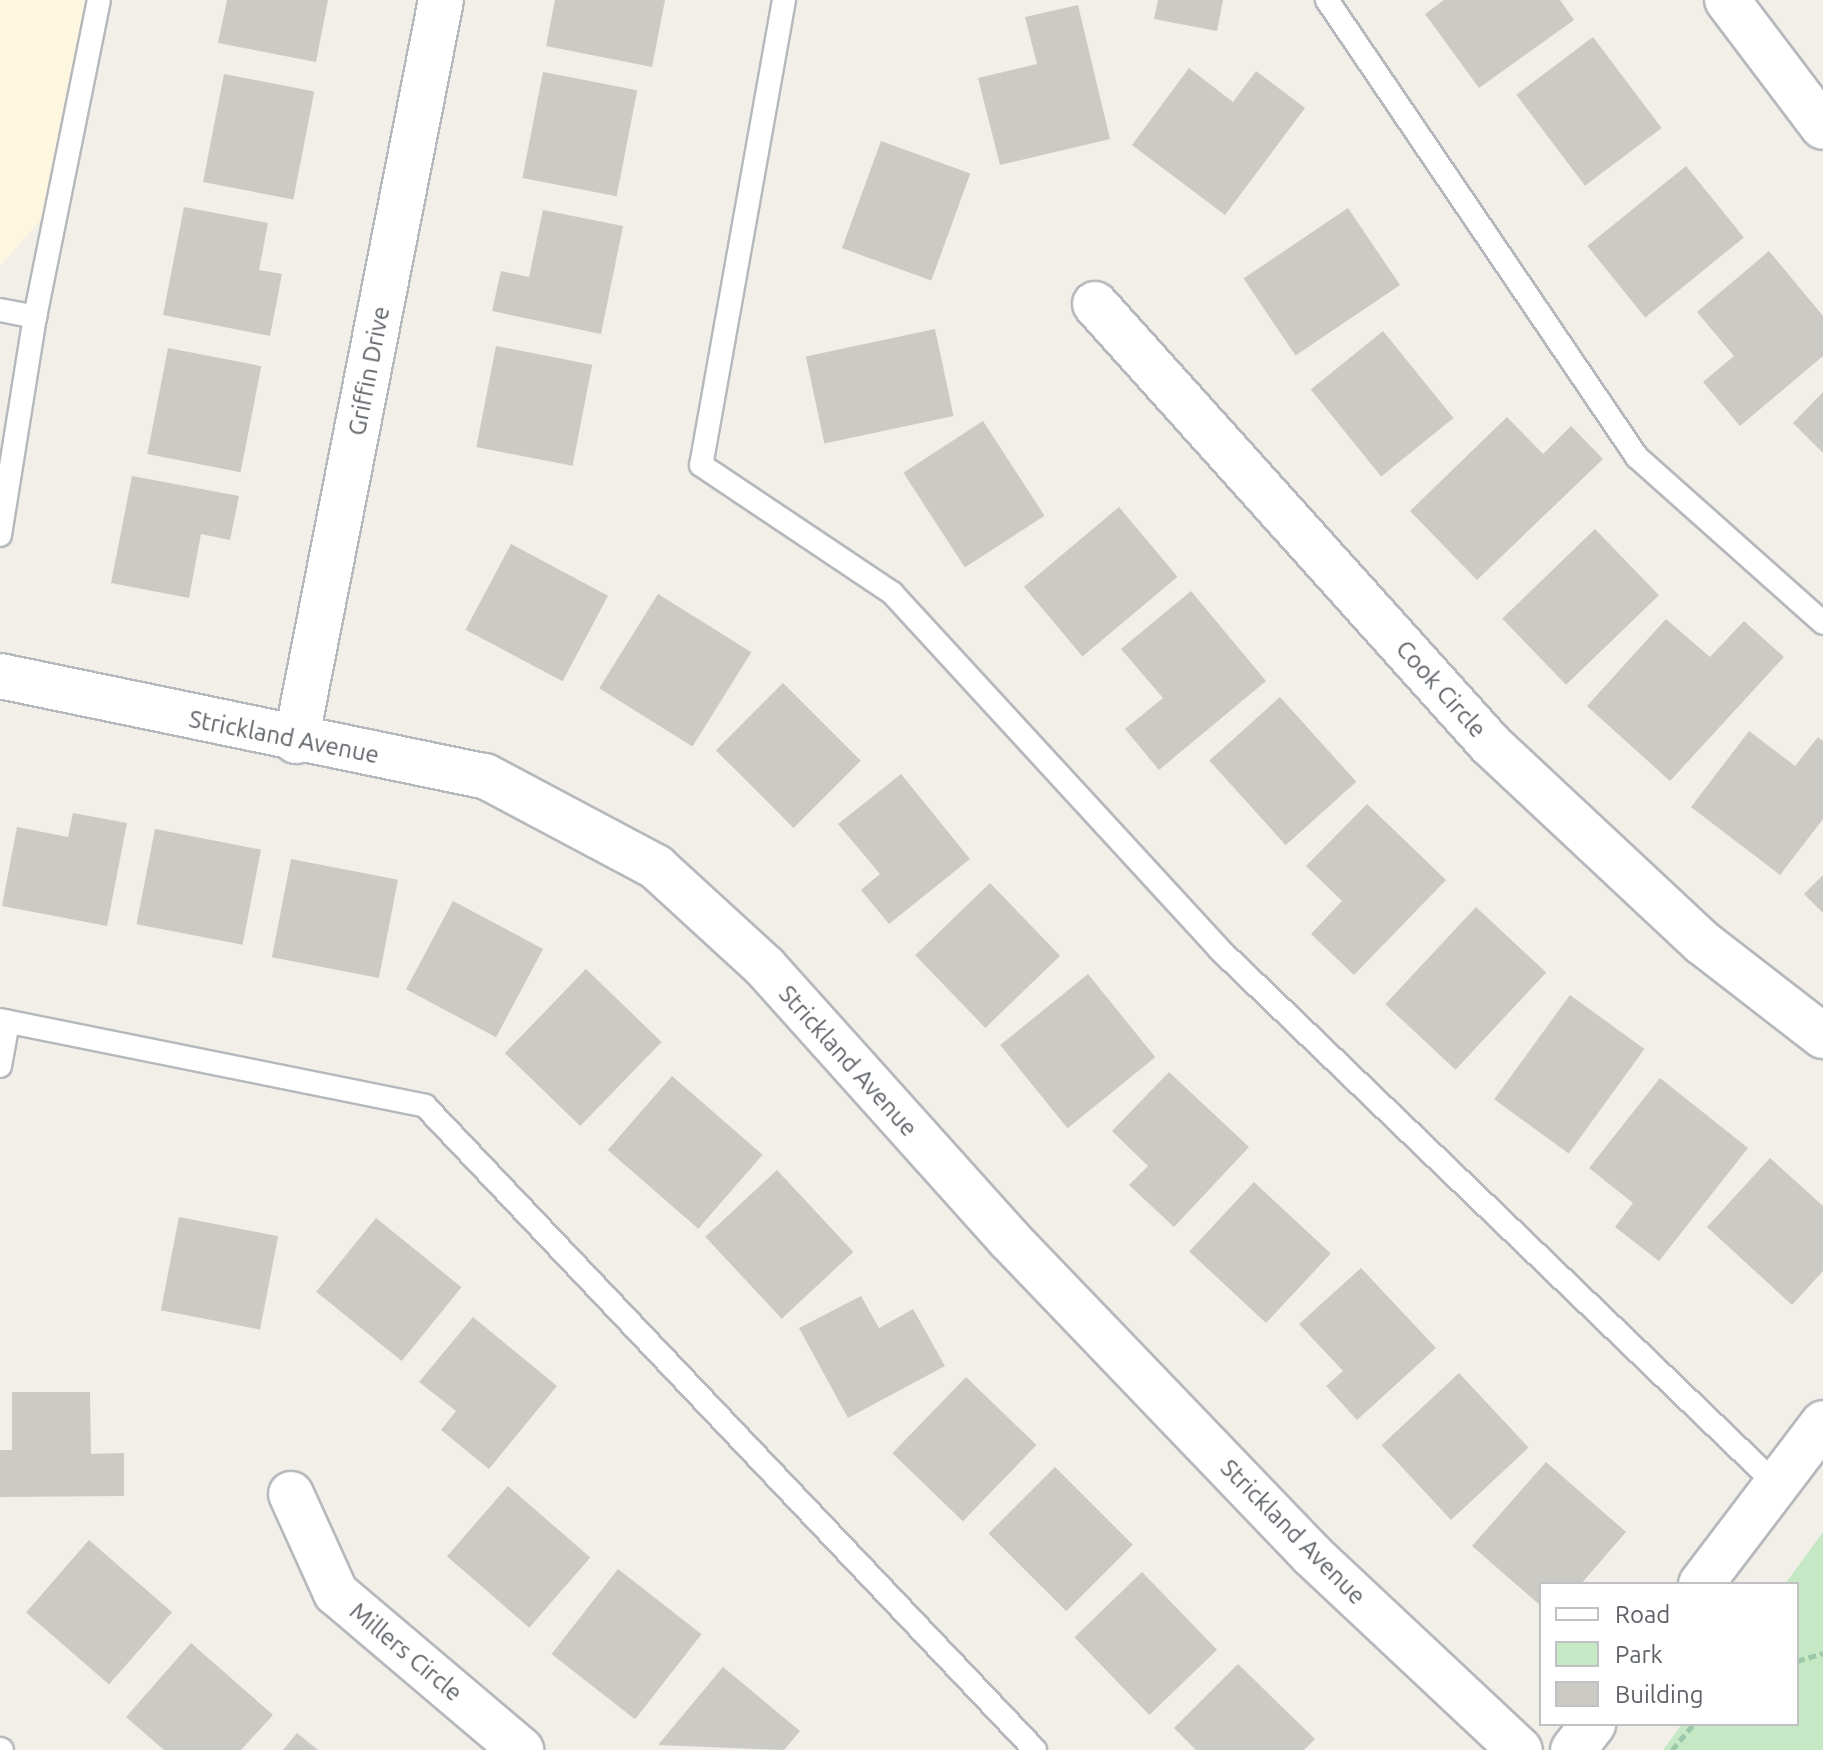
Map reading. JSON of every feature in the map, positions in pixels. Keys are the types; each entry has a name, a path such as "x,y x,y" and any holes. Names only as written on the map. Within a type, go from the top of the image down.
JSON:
{"street":[{"name":"Griffin Drive","path":"296,741 441,0"},
{"path":"1727,0 1823,127"},
{"name":"Cook Circle","path":"1095,304 1490,744 1703,943 1823,1036"},
{"name":"Strickland Avenue","path":"0,676 296,741 485,776 547,803 656,867 765,967 1009,1239 1312,1555 1520,1750"},
{"path":"1703,1582 1823,1423"},
{"name":"Millers Circle","path":"291,1494 336,1593 521,1750"},
{"path":"1573,1750 1591,1726"}],"lane":[{"path":"0,535 35,317 99,0"},
{"path":"784,0 701,465 892,593 1219,949 1777,1485"},
{"path":"1327,0 1637,457 1823,623"},
{"path":"0,310 35,317"},
{"path":"0,1066 4,1021 425,1106 1035,1750"}],"path":[{"path":"1799,1660 1823,1653"},
{"path":"1672,1750 1692,1726"}],"shaded area":[{"path":"0,0 88,0 44,216 0,266"}],"green space":[{"path":"1823,1532 1823,1750 1663,1750 1681,1726 1799,1726 1799,1582 1786,1582"}],"building":[{"path":"227,0 328,0 316,62 218,43"},
{"path":"555,0 665,0 652,67 546,46"},
{"path":"1158,0 1223,0 1217,31 1154,19"},
{"path":"1444,0 1560,0 1574,20 1479,88 1425,14"},
{"path":"1078,5 1110,139 1000,165 978,78 1037,64 1025,17"},
{"path":"1593,37 1662,128 1585,186 1516,95"},
{"path":"1189,68 1233,102 1256,71 1305,108 1225,215 1132,145"},
{"path":"543,72 637,90 617,196 522,178"},
{"path":"224,74 314,92 293,200 203,182"},
{"path":"881,141 970,173 931,281 842,248"},
{"path":"1686,166 1744,237 1645,317 1587,246"},
{"path":"184,207 268,223 259,270 282,274 270,336 163,315"},
{"path":"1348,208 1400,285 1296,356 1244,278"},
{"path":"543,210 623,226 601,334 492,311 501,271 529,277"},
{"path":"1769,251 1823,316 1823,356 1740,426 1703,382 1734,356 1697,312"},
{"path":"935,329 954,416 824,443 806,356"},
{"path":"1383,331 1453,418 1381,477 1311,390"},
{"path":"496,346 592,365 573,466 476,447"},
{"path":"168,348 261,366 241,472 147,454"},
{"path":"1823,392 1823,453 1793,423"},
{"path":"1507,417 1543,454 1571,426 1603,459 1477,580 1410,511"},
{"path":"983,421 1045,516 965,568 903,473"},
{"path":"132,476 239,496 230,540 201,534 189,598 111,583"},
{"path":"1119,507 1177,577 1083,656 1024,587"},
{"path":"1595,529 1659,595 1566,685 1502,619"},
{"path":"511,544 608,596 563,681 465,630"},
{"path":"1191,591 1266,681 1159,770 1125,729 1163,698 1121,649"},
{"path":"658,594 751,652 692,746 599,688"},
{"path":"1666,619 1710,657 1744,621 1784,657 1670,781 1587,706"},
{"path":"783,683 861,761 794,828 716,750"},
{"path":"1280,697 1356,782 1286,845 1209,761"},
{"path":"1749,731 1795,766 1818,737 1823,741 1823,819 1780,875 1691,807"},
{"path":"901,774 970,859 889,924 861,890 880,874 838,824"},
{"path":"1367,804 1446,880 1354,975 1311,934 1342,901 1306,866"},
{"path":"73,813 127,823 107,926 2,906 17,827 68,837"},
{"path":"155,829 261,850 243,945 136,924"},
{"path":"291,859 398,880 379,978 272,957"},
{"path":"1823,875 1823,913 1804,894"},
{"path":"990,883 1060,956 985,1028 915,955"},
{"path":"453,901 543,949 496,1037 406,989"},
{"path":"1476,907 1546,972 1456,1070 1385,1004"},
{"path":"586,969 662,1042 580,1126 505,1053"},
{"path":"1088,974 1155,1057 1068,1128 1000,1045"},
{"path":"1570,995 1644,1049 1569,1153 1494,1099"},
{"path":"1169,1072 1249,1147 1174,1227 1129,1185 1148,1166 1112,1131"},
{"path":"672,1076 763,1155 698,1229 608,1150"},
{"path":"1660,1078 1748,1148 1659,1261 1615,1227 1633,1203 1589,1168"},
{"path":"1770,1158 1823,1206 1823,1271 1792,1305 1707,1227"},
{"path":"777,1170 853,1252 782,1319 705,1237"},
{"path":"1254,1182 1331,1254 1266,1323 1189,1251"},
{"path":"179,1217 278,1236 260,1330 161,1310"},
{"path":"376,1218 461,1287 402,1361 316,1292"},
{"path":"1361,1268 1436,1348 1357,1420 1326,1386 1343,1371 1299,1324"},
{"path":"861,1296 879,1328 913,1309 945,1366 848,1418 799,1328"},
{"path":"473,1317 557,1386 489,1469 441,1430 456,1411 419,1382"},
{"path":"1459,1373 1529,1448 1451,1520 1381,1445"},
{"path":"966,1377 1036,1445 963,1521 892,1453"},
{"path":"12,1392 90,1392 91,1454 124,1453 124,1496 0,1497 0,1450 12,1450"},
{"path":"1546,1462 1626,1532 1583,1582 1539,1582 1539,1604 1472,1546"},
{"path":"1055,1467 1133,1545 1066,1611 989,1533"},
{"path":"508,1486 590,1558 529,1628 447,1556"},
{"path":"89,1540 172,1612 109,1685 26,1612"},
{"path":"618,1569 702,1634 635,1719 552,1654"},
{"path":"1142,1572 1217,1650 1149,1715 1074,1637"},
{"path":"191,1643 273,1715 241,1750 164,1750 126,1717"},
{"path":"1238,1664 1315,1739 1304,1750 1196,1750 1174,1728"},
{"path":"723,1667 800,1731 784,1750 658,1745"},
{"path":"297,1733 318,1750 283,1750"}]}
